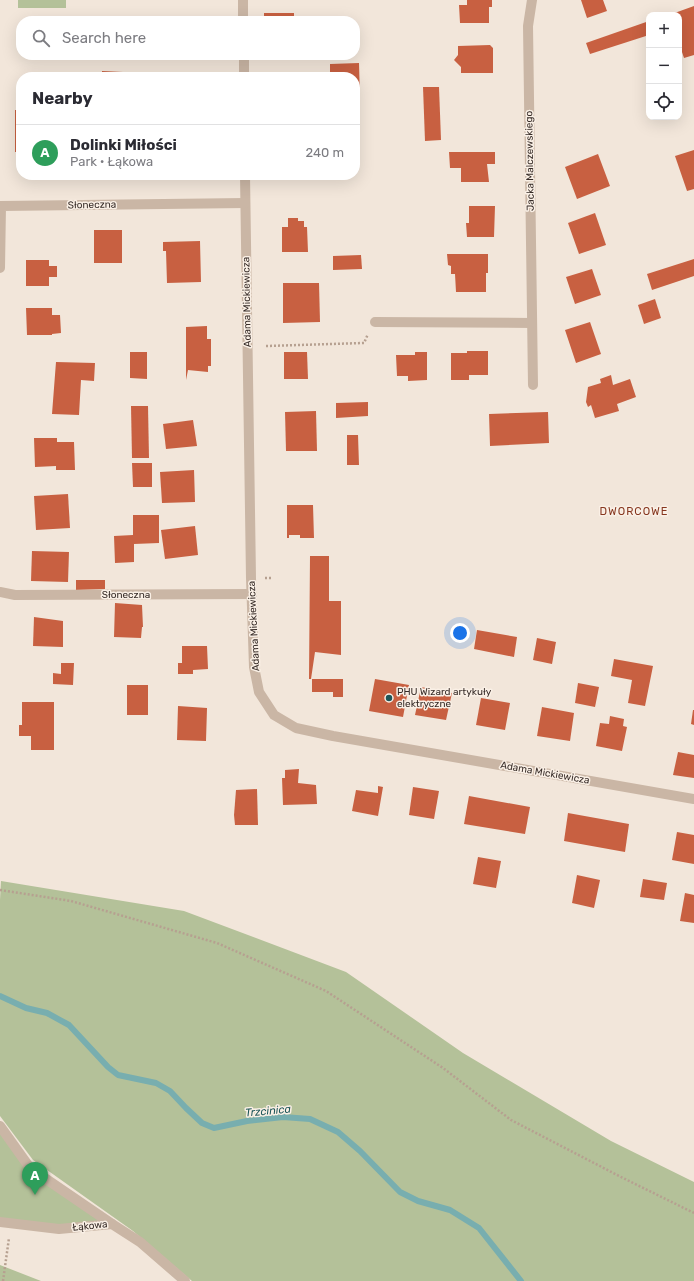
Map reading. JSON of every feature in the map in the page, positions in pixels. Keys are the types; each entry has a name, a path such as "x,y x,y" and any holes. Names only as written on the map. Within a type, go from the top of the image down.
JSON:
{"street":[{"path":"243,0 243,16"},
{"name":"Jacka Malczewskiego","path":"532,0 528,26 533,385"},
{"path":"244,60 244,72"},
{"name":"Adama Mickiewicza","path":"245,180 254,667 259,692 274,715 296,728 333,736 694,799"},
{"name":"Słoneczna","path":"0,268 1,206 246,203"},
{"path":"375,322 532,323"},
{"name":"Słoneczna","path":"0,592 16,595 252,594"},
{"path":"0,1126 30,1168 112,1224"},
{"name":"Łąkowa","path":"0,1222 59,1230 112,1224 140,1242 185,1281"}],"path":[{"path":"266,346 364,343 375,322"},
{"path":"0,890 71,901 217,943 326,991 443,1068 511,1120 621,1177 694,1212"},
{"path":"3,1281 11,1223"}],"green space":[{"path":"18,0 66,0 66,8 18,8"},
{"path":"1,881 184,911 346,972 463,1053 611,1141 694,1182 694,1281 192,1281 133,1231 33,1160 0,1116"},
{"path":"0,1126 30,1168 112,1224 59,1229 0,1222"},
{"path":"0,1265 41,1281 0,1281"}],"building":[{"path":"467,0 492,0 492,7 489,7 489,23 460,23 459,5 467,5"},
{"path":"581,0 603,0 607,11 587,18"},
{"path":"694,6 694,55 684,58 682,52 682,12 677,12"},
{"path":"264,13 294,13 294,16 264,16"},
{"path":"646,22 646,36 590,54 586,43"},
{"path":"490,45 493,48 493,73 461,73 461,67 454,60 458,55 458,46"},
{"path":"359,63 359,72 330,72 330,64"},
{"path":"102,71 123,72 102,72"},
{"path":"423,87 439,87 441,140 425,141"},
{"path":"15,110 16,110 16,152"},
{"path":"694,150 694,189 687,191 675,156"},
{"path":"449,152 495,152 495,164 487,164 489,182 461,182 461,168 450,168"},
{"path":"598,154 610,186 577,199 565,167"},
{"path":"469,206 495,206 494,237 467,237 466,223 469,223"},
{"path":"595,213 606,245 579,254 568,223"},
{"path":"288,218 298,218 298,221 304,221 304,227 307,227 308,252 282,252 282,227 288,227"},
{"path":"94,230 122,230 122,263 94,263"},
{"path":"200,241 201,282 167,283 166,251 163,251 163,242"},
{"path":"447,254 488,254 486,292 456,292 455,274 451,274 451,266 448,265"},
{"path":"361,255 362,269 333,270 333,256"},
{"path":"694,259 694,276 652,290 647,274"},
{"path":"26,260 49,260 49,266 57,266 57,277 49,277 49,286 26,286"},
{"path":"592,269 601,295 575,304 566,277"},
{"path":"283,283 319,283 320,322 283,323"},
{"path":"655,299 661,318 644,324 638,305"},
{"path":"26,308 52,308 52,315 60,315 61,333 52,335 27,335"},
{"path":"590,322 601,354 576,363 565,330"},
{"path":"207,326 207,339 211,339 211,366 208,366 208,372 188,370 186,380 186,327"},
{"path":"467,351 488,351 488,375 469,375 469,380 451,380 451,353 467,353"},
{"path":"130,352 147,352 147,379 130,378"},
{"path":"284,352 307,352 308,379 284,379"},
{"path":"415,352 427,352 427,380 408,381 408,376 397,376 396,355 415,355"},
{"path":"56,362 95,363 94,381 81,380 79,415 52,414"},
{"path":"611,375 613,385 630,379 636,397 617,404 619,411 595,418 591,405 588,407 586,402 588,387 601,383 600,379"},
{"path":"368,402 368,416 336,418 336,403"},
{"path":"131,406 148,406 149,458 132,458"},
{"path":"316,411 317,451 286,451 285,412"},
{"path":"548,412 549,443 490,446 489,414"},
{"path":"193,420 197,446 166,449 163,424"},
{"path":"347,435 358,435 359,465 347,465"},
{"path":"34,438 57,438 57,442 74,442 75,470 56,470 56,466 35,467"},
{"path":"132,463 152,463 152,487 133,487"},
{"path":"194,470 195,502 162,503 160,472"},
{"path":"68,494 70,528 36,530 34,496"},
{"path":"287,505 313,505 314,538 300,538 300,535 289,535 289,538 287,538"},
{"path":"133,515 159,515 159,543 134,544 134,562 115,563 114,536 133,535"},
{"path":"195,526 198,555 165,559 161,530"},
{"path":"32,551 69,552 68,582 31,581"},
{"path":"310,556 329,556 329,601 341,601 341,655 315,652 311,679 309,679"},
{"path":"76,580 105,580 105,589 76,590"},
{"path":"115,603 142,605 143,627 141,638 114,637"},
{"path":"34,617 63,621 63,647 33,646"},
{"path":"477,630 517,637 514,657 474,649"},
{"path":"537,638 556,642 552,664 533,660"},
{"path":"182,646 207,646 208,669 193,670 193,674 178,674 178,663 182,663"},
{"path":"614,659 653,666 645,706 628,703 632,680 611,676"},
{"path":"61,663 74,663 73,685 53,684 53,673 61,674"},
{"path":"312,679 343,679 343,697 333,697 333,692 312,692"},
{"name":"PHU Wizard artykuły elektryczne","path":"375,679 409,685 403,717 369,711"},
{"path":"578,683 599,687 595,707 575,703"},
{"path":"127,685 148,685 148,715 127,715"},
{"path":"421,687 452,693 446,720 415,715"},
{"path":"481,698 510,703 505,730 476,725"},
{"path":"22,702 54,702 54,750 31,750 31,736 19,736 19,725 22,725"},
{"path":"178,706 207,708 206,741 177,740"},
{"path":"542,707 574,713 570,741 537,736"},
{"path":"694,710 694,725 691,724"},
{"path":"610,716 624,719 623,726 627,727 622,751 596,746 600,723 609,724"},
{"path":"678,752 694,755 694,778 673,775"},
{"path":"299,769 298,783 316,785 317,804 283,805 282,778 285,778 285,770"},
{"path":"378,786 383,787 378,816 352,811 356,790 378,793"},
{"path":"413,787 439,791 434,819 409,815"},
{"path":"257,789 258,825 235,825 234,815 236,790"},
{"path":"469,796 530,807 525,834 464,824"},
{"path":"568,813 629,824 625,852 564,841"},
{"path":"677,832 694,835 694,864 672,860"},
{"path":"478,857 501,861 496,888 473,884"},
{"path":"577,875 600,880 594,908 572,903"},
{"path":"643,879 667,883 664,900 640,897"},
{"path":"685,893 694,895 694,923 680,921"}],"waterway":[{"name":"Trzcinica","path":"0,996 26,1008 47,1013 69,1025 108,1067 118,1075 156,1083 170,1091 202,1123 214,1128 247,1121 283,1117 310,1119 338,1132 360,1151 400,1192 418,1201 450,1210 479,1228 521,1281"}],"place":[{"name":"PHU Wizard artykuły elektryczne","path":"389,698"},
{"name":"Dolinki Miłości","path":"35,1195"}],"district":[{"name":"DWORCOWE","path":"634,511"}]}
